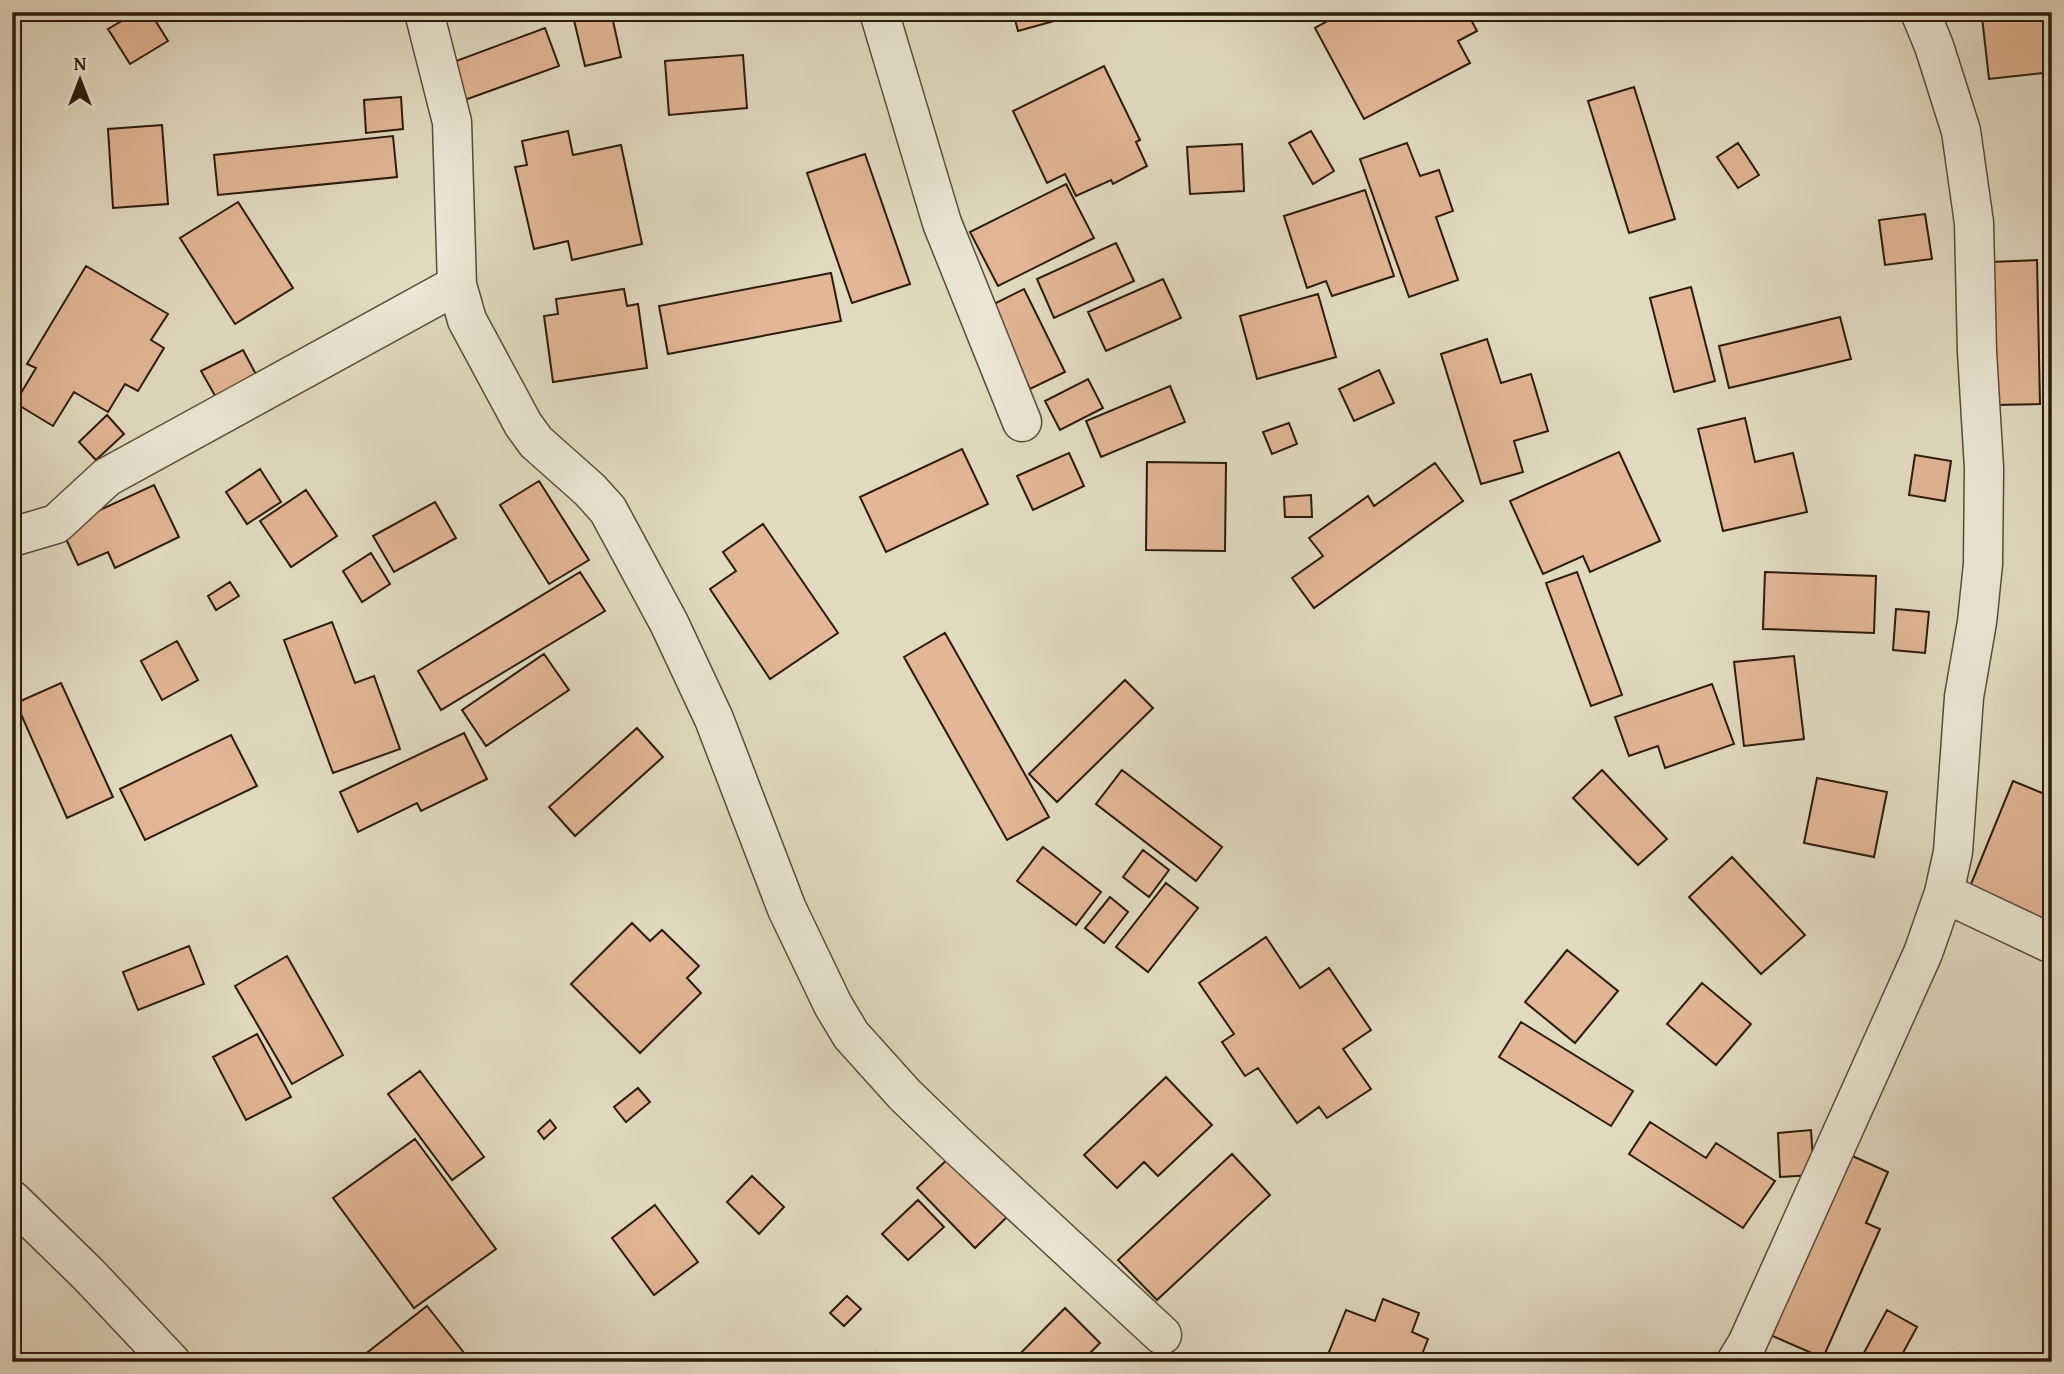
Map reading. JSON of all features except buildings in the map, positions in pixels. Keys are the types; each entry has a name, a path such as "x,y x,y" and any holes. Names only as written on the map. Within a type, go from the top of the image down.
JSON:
{"street":[{"path":"424,12 452,122 457,285 467,320 523,424 536,442 590,490 608,510 669,623 714,719 787,909 833,1005 851,1035 905,1095 1162,1335"},
{"path":"879,12 942,223 1022,422"},
{"path":"1736,1362 1747,1344 1923,953 1944,893 1953,852 1964,697 1977,622 1983,564 1984,468 1977,352 1974,223 1961,131 1934,46 1920,12"},
{"path":"12,537 56,524 107,477 457,285"},
{"path":"1944,893 2052,944"},
{"path":"12,1200 88,1274 171,1362"}]}
